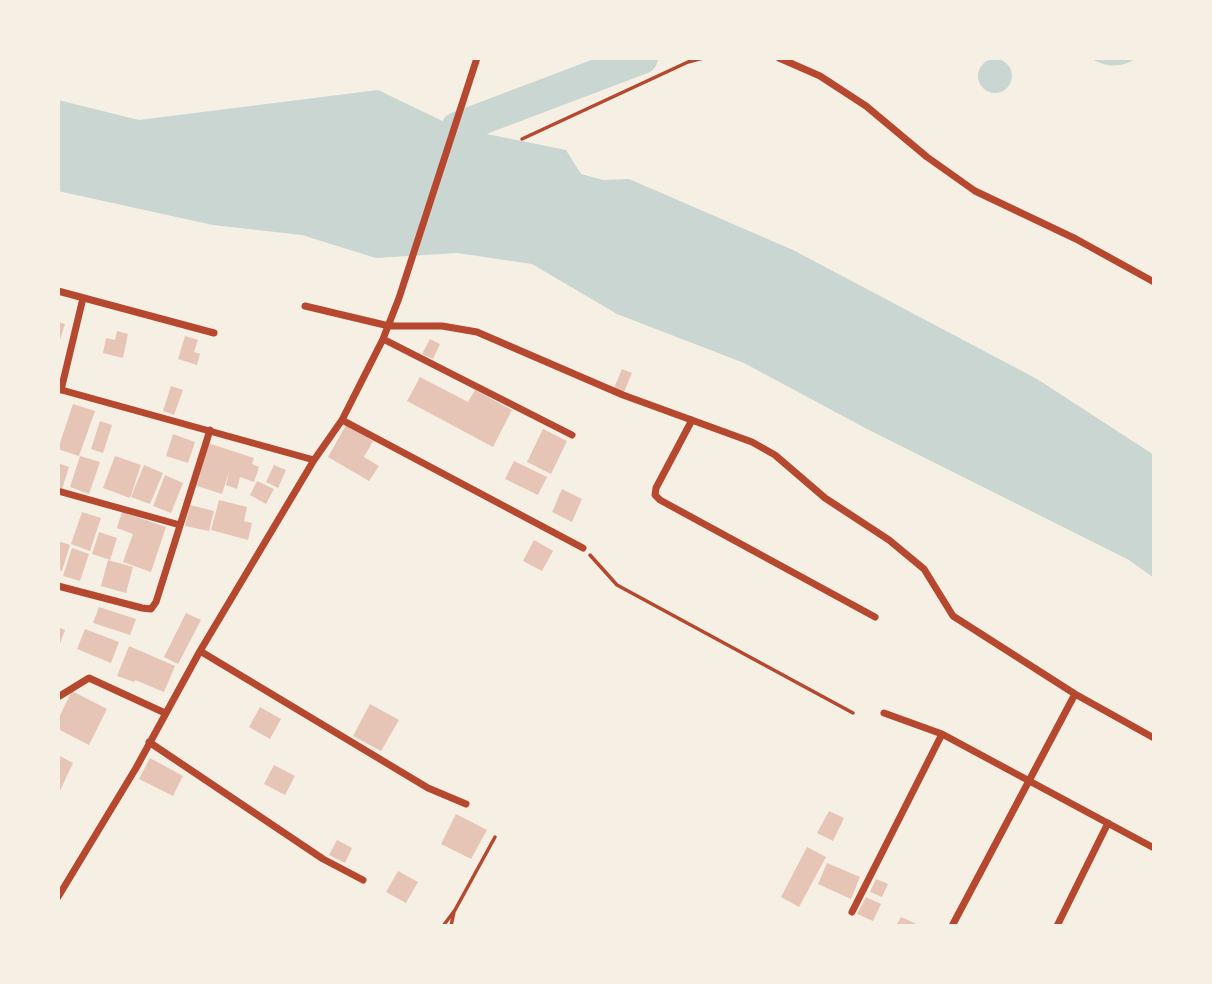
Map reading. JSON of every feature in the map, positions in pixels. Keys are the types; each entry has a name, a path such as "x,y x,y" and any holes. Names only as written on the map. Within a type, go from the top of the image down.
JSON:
{"street":[{"path":"58,897 136,768 200,651 314,460 342,420 383,340 477,58"},
{"path":"779,58 820,76 866,106 927,157 975,191 1076,239 1154,282"},
{"path":"58,291 214,333"},
{"path":"83,298 59,389 314,460"},
{"path":"305,306 389,326 442,326 477,332 623,396 752,442 775,454 825,498 888,540 924,569 953,616 1075,694 1154,738"},
{"path":"383,340 572,435"},
{"path":"342,420 583,548"},
{"path":"692,420 656,488 655,495 876,617"},
{"path":"58,586 151,609 156,602 210,430"},
{"path":"58,491 180,525"},
{"path":"200,651 428,788 466,804"},
{"path":"58,697 89,678 165,713"},
{"path":"953,926 1075,694"},
{"path":"884,713 942,734 1154,848"},
{"path":"852,912 942,734"},
{"path":"149,742 323,859 363,880"},
{"path":"1057,926 1108,823"}],"path":[{"path":"522,139 688,62 703,58"},
{"path":"583,548 617,585 853,713"},
{"path":"443,926 455,910 495,837"},
{"path":"451,926 455,910"}],"shaded area":[{"path":"1090,58 1137,58 1125,64 1114,65 1102,64"},
{"path":"995,59 1007,64 1012,76 1007,88 995,93 983,88 978,76 983,64"},
{"path":"378,90 457,128 566,150 581,174 603,180 629,179 793,250 1037,379 1154,455 1154,578 1129,560 867,429 744,363 617,314 532,264 457,253 376,258 302,235 213,225 58,191 58,100 139,120"}],"building":[{"path":"58,322 65,324 58,346"},
{"path":"117,331 128,334 123,358 103,353 106,338 115,340"},
{"path":"185,336 198,340 194,352 200,354 197,365 178,359"},
{"path":"430,339 440,344 433,359 422,354"},
{"path":"622,369 632,373 624,392 614,388"},
{"path":"420,377 468,402 475,390 512,410 493,447 407,401"},
{"path":"171,386 183,390 174,415 163,411"},
{"path":"73,404 95,411 79,456 58,449"},
{"path":"100,421 112,425 103,453 91,449"},
{"path":"346,425 373,441 364,457 379,466 369,481 328,457"},
{"path":"543,429 567,441 551,474 527,462"},
{"path":"173,434 195,442 188,463 166,456"},
{"path":"208,443 254,458 252,464 259,467 254,482 240,477 237,489 226,485 230,469 222,494 197,486"},
{"path":"80,456 100,462 89,494 70,487"},
{"path":"115,456 141,465 130,498 103,488"},
{"path":"514,461 547,477 538,495 505,479"},
{"path":"58,463 69,467 62,489 58,487"},
{"path":"144,465 163,473 150,504 131,497"},
{"path":"274,465 286,470 278,488 266,482"},
{"path":"165,475 183,483 171,513 153,506"},
{"path":"257,481 274,489 266,504 250,495"},
{"path":"562,489 582,499 572,522 552,512"},
{"path":"219,500 247,507 244,521 252,523 248,540 211,530"},
{"path":"190,505 214,511 209,531 185,526"},
{"path":"82,512 101,518 90,551 71,544"},
{"path":"122,512 166,527 151,572 123,562 133,534 117,528"},
{"path":"99,532 117,538 110,560 92,554"},
{"path":"534,540 553,551 542,571 523,561"},
{"path":"58,541 70,545 62,571 58,570"},
{"path":"72,548 89,554 80,581 63,576"},
{"path":"108,560 133,567 126,593 101,586"},
{"path":"99,607 136,619 130,635 93,623"},
{"path":"186,613 201,620 178,664 164,657"},
{"path":"58,627 65,630 58,649"},
{"path":"85,629 119,642 111,663 77,649"},
{"path":"129,646 175,666 164,692 117,676"},
{"path":"72,691 107,709 89,745 58,729 58,719"},
{"path":"370,704 399,720 381,751 353,736"},
{"path":"260,707 281,719 270,739 249,727"},
{"path":"58,755 73,763 58,795"},
{"path":"150,758 183,776 173,796 139,779"},
{"path":"274,765 295,776 285,795 264,784"},
{"path":"829,811 844,818 833,841 817,833"},
{"path":"456,814 487,830 471,859 441,844"},
{"path":"337,840 352,848 345,863 329,855"},
{"path":"807,847 826,857 799,907 781,897"},
{"path":"827,863 860,877 851,899 818,884"},
{"path":"398,871 418,882 406,903 386,892"},
{"path":"876,879 888,884 882,897 870,892"},
{"path":"866,897 881,904 873,921 857,914"},
{"path":"901,917 921,926 896,926"}],"waterway":[{"path":"457,128 642,58"}]}
